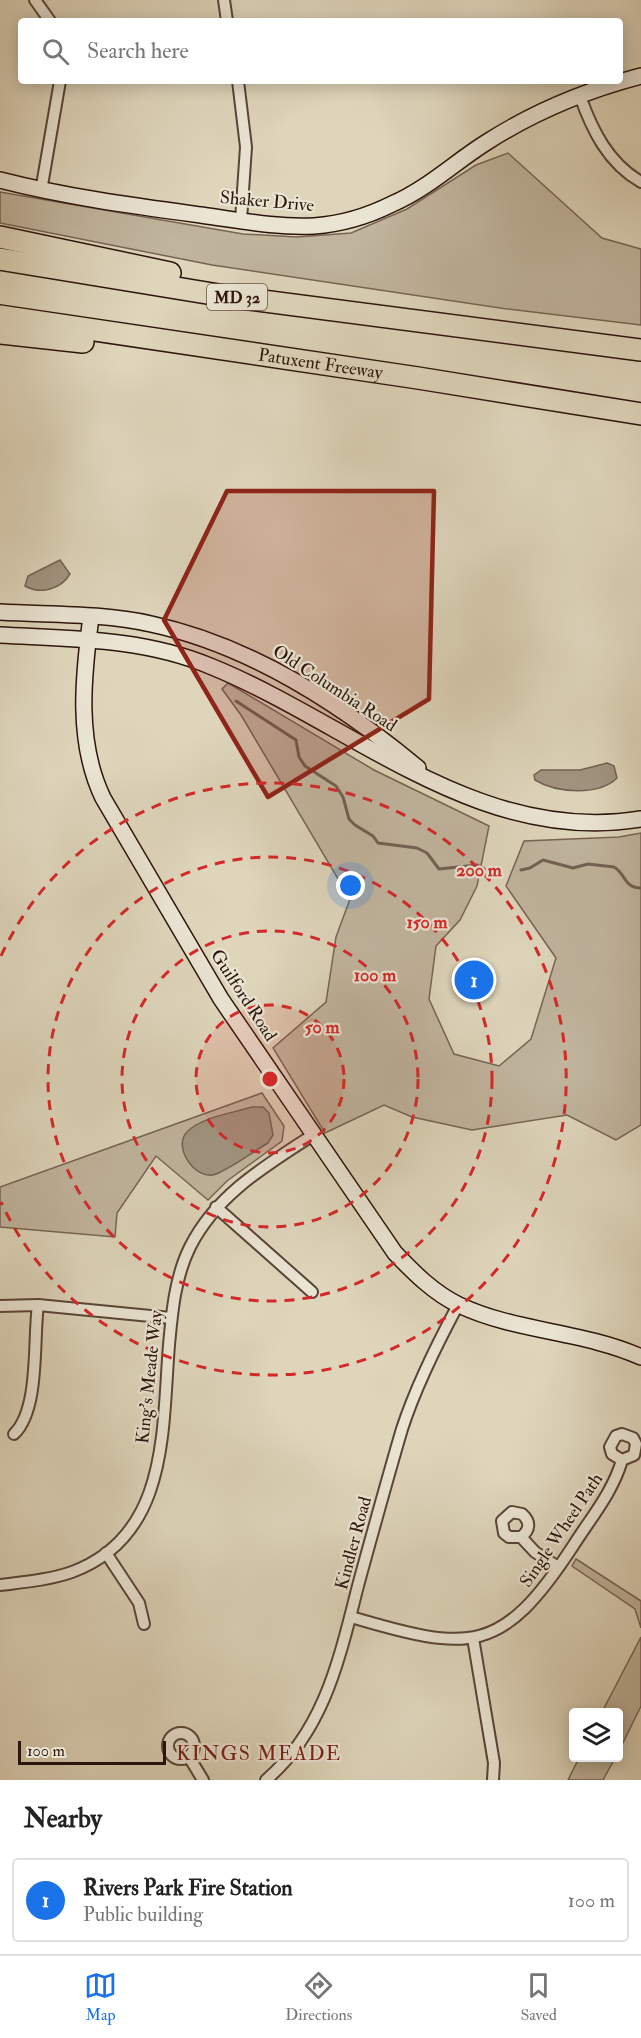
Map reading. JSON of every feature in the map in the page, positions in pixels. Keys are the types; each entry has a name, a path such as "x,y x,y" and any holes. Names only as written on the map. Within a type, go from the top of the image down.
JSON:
{"highway":[{"path":"0,237 149,269 475,329"},
{"name":"MD 32","path":"0,259 225,296 641,350"},
{"name":"Patuxent Freeway","path":"0,316 418,378 641,414"},
{"path":"0,333 218,359 418,378"}],"street":[{"path":"34,0 49,18"},
{"path":"224,0 227,18"},
{"name":"Shaker Drive","path":"623,82 641,76"},
{"path":"41,191 59,84"},
{"path":"238,84 246,147 241,220"},
{"name":"Shaker Drive","path":"0,180 41,191 287,226 315,226 365,216 408,196 512,128 580,96 617,84"},
{"path":"580,96 603,146 618,165 641,182"},
{"name":"Old Columbia Road","path":"0,612 91,617 150,624 210,641 244,654 303,687 401,754 430,778"},
{"name":"Guilford Road","path":"91,617 84,742 94,780 221,999 395,1252 412,1272 458,1305 481,1314 590,1340 641,1357"},
{"name":"Old Columbia Road","path":"0,635 88,640 148,647 209,665 265,692 395,764 487,805 546,820 578,822 641,819"},
{"name":"King's Meade Way","path":"0,1585 71,1572 106,1553 122,1540 134,1523 153,1488 171,1318 182,1266 197,1234 216,1207 242,1183 313,1135"},
{"path":"216,1207 312,1292"},
{"path":"0,1305 39,1305 171,1318"},
{"path":"14,1434 22,1426 30,1403 39,1305"},
{"name":"Kindler Road","path":"266,1780 294,1753 319,1714 351,1617 403,1426 427,1367 458,1305"},
{"name":"Single Wheel Path","path":"351,1617 434,1640 472,1638 491,1632 517,1617 541,1593 614,1483 622,1460"},
{"path":"521,1538 535,1552 558,1567"},
{"path":"106,1553 139,1602 144,1624"},
{"path":"472,1638 494,1763 493,1780"},
{"path":"189,1757 203,1780"}],"highlighted area":[{"path":"227,491 434,491 429,699 268,797 164,620"}],"shaded area":[{"path":"508,153 602,238 641,249 641,325 507,309 212,265 0,223 0,192 243,234 297,237 351,233 407,209 476,165"},
{"path":"60,560 70,574 56,587 38,590 25,586 28,576"},
{"path":"228,683 374,770 489,826 477,886 460,920 436,946 429,999 454,1054 499,1066 531,1039 556,958 506,886 524,841 619,837 641,833 641,1125 616,1140 567,1115 472,1130 412,1117 384,1105 325,1133 273,1048 326,1002 336,937 350,899 241,715 222,689"},
{"path":"607,763 614,766 617,778 600,788 589,790 554,788 535,780 534,775 541,770 580,770"},
{"path":"262,1093 284,1126 282,1141 227,1181 208,1200 156,1156 117,1213 115,1237 0,1227 0,1187"},
{"path":"252,1107 263,1107 269,1113 273,1135 268,1143 216,1174 201,1173 188,1162 182,1146 187,1132 209,1119"},
{"path":"576,1559 641,1601 641,1628 635,1609 572,1566"},
{"path":"641,1637 641,1706 623,1743 623,1708 604,1708"},
{"path":"577,1762 613,1762 603,1780 568,1780"}],"waterway":[{"path":"236,701 296,740 299,757 305,766 336,786 343,797 349,819 373,836 378,843 417,848 427,853 439,869 477,865 485,869"},
{"path":"521,870 530,868 543,860 573,868 588,864 614,867 631,886 641,888"}],"place":[{"name":"Rivers Park Fire Station","path":"474,980"}],"district":[{"name":"KINGS MEADE","path":"259,1753"}]}
